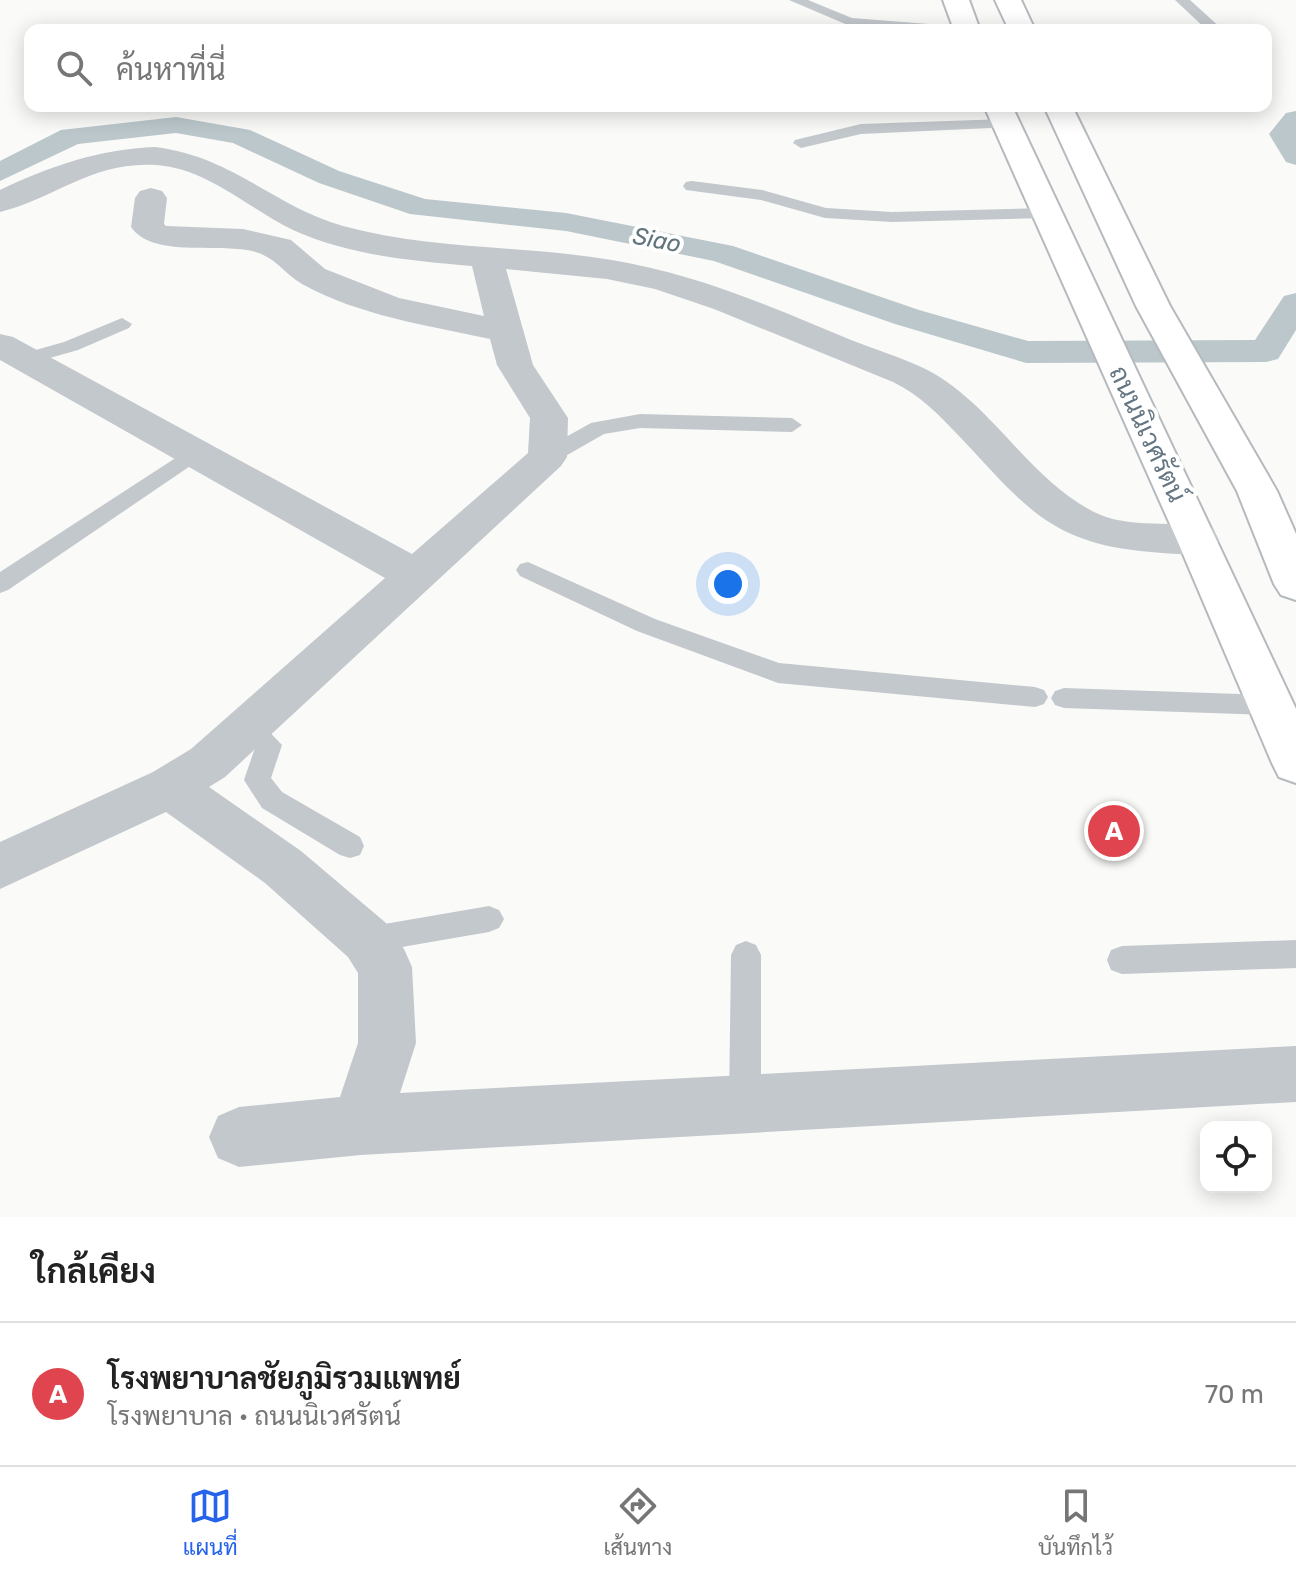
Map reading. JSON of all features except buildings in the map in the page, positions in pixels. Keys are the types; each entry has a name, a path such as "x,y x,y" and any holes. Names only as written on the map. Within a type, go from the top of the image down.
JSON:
{"main road":[{"path":"956,0 965,24"},
{"path":"1008,0 1019,24"},
{"path":"1061,112 1153,306 1257,491 1296,584"},
{"name":"ถนนนิเวศรัตน์","path":"1002,115 1198,540 1296,763"}],"street":[{"path":"0,202 68,170 107,161 158,156 195,165 242,187 291,219 329,233 376,244 610,269 674,283 777,321 927,385 1047,500 1083,525 1147,537 1198,540"},
{"path":"151,198 147,227 158,235 243,239 279,247 313,276 389,307 505,331"},
{"path":"0,866 170,787 208,763 547,457 549,418 515,365 489,268 489,256"},
{"path":"12,352 415,575"},
{"path":"170,787 283,867 367,940 385,967 387,1043 361,1125"},
{"path":"239,1137 361,1125 1296,1074"}],"lane":[{"path":"796,0 850,22 876,24"},
{"path":"1182,0 1209,24"},
{"path":"801,143 861,129 1002,115"},
{"path":"692,186 762,195 825,213 892,217 1046,213"},
{"path":"12,352 71,346 122,324"},
{"path":"547,457 598,428 640,421 792,425"},
{"path":"0,584 194,453"},
{"path":"528,570 646,625 778,673 1035,697"},
{"path":"1064,698 1269,705"},
{"path":"249,727 269,745 257,780 272,800 350,846"},
{"path":"367,940 489,919"},
{"path":"1122,960 1296,954"},
{"path":"745,1103 746,955"}],"waterway":[{"name":"Siao","path":"1296,119 1283,134 1296,156"},
{"name":"Siao","path":"0,172 71,136 176,125 240,136 329,177 421,208 566,222 722,253 907,317 1026,352 1266,351 1296,303"}],"place":[{"name":"โรงพยาบาลชัยภูมิรวมแพทย์","path":"1114,831"}]}
